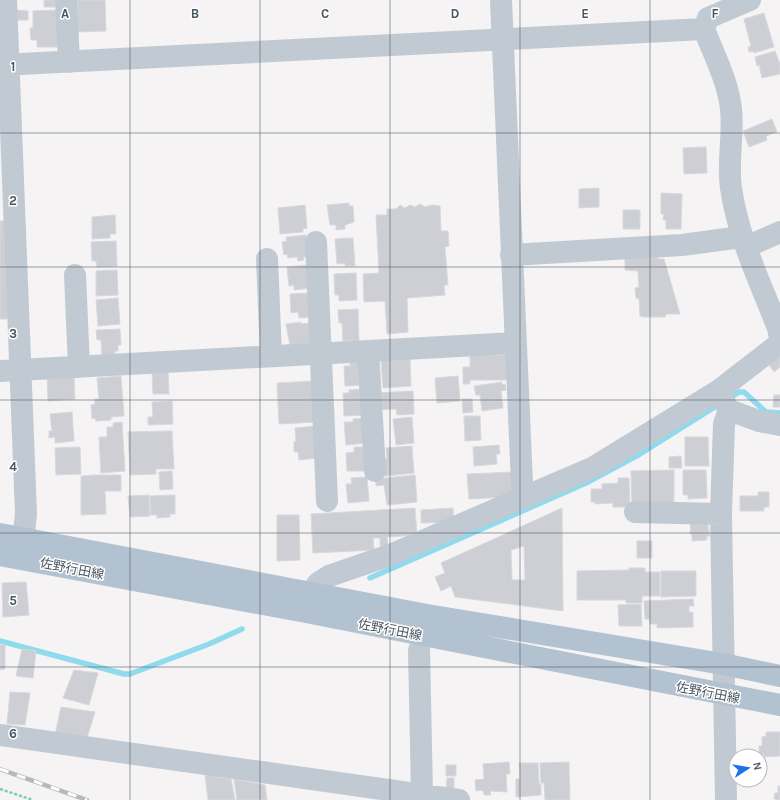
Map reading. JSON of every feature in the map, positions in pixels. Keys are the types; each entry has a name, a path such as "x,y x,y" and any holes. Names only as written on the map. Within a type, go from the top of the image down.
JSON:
{"main road":[{"name":"佐野行田線","path":"0,534 24,538 724,695 780,706"},
{"name":"佐野行田線","path":"10,557 309,602 426,615 723,664 780,676"}],"street":[{"path":"6,0 4,65 17,322 10,371 26,514 24,538 10,557"},
{"path":"66,0 69,62"},
{"path":"501,0 515,343 522,484 525,498"},
{"path":"750,0 708,18 704,29 726,83 731,110 729,158 731,187 744,242 778,328 780,338"},
{"path":"4,65 502,41 704,29"},
{"path":"511,255 744,242 780,232"},
{"path":"316,242 327,501"},
{"path":"267,259 271,356"},
{"path":"75,275 79,367"},
{"path":"10,371 515,343"},
{"path":"309,602 318,583 329,576 390,555 594,467 718,391 780,343"},
{"path":"368,351 375,471"},
{"path":"718,391 729,410 759,421 780,425"},
{"path":"726,800 721,514 724,424 729,410"},
{"path":"635,512 721,514"},
{"path":"419,650 422,794"},
{"path":"0,735 459,800"}],"path":[{"path":"0,789 33,800"}],"building":[{"path":"44,0 57,0 57,7 44,7"},
{"path":"77,0 105,0 106,31 78,32"},
{"path":"14,10 28,11 28,20 15,20"},
{"path":"58,10 58,47 37,47 37,40 31,40 30,28 33,28 33,11"},
{"path":"764,13 774,47 754,53 753,51 749,52 748,47 751,46 744,19"},
{"path":"775,51 780,64 780,74 762,78 759,65 757,66 755,57"},
{"path":"772,119 777,132 766,136 767,140 749,147 743,131"},
{"path":"706,147 707,173 684,174 683,148"},
{"path":"599,188 599,207 579,208 579,189"},
{"path":"661,193 682,194 681,229 666,229 666,220 663,220 664,214 661,214"},
{"path":"349,203 349,206 353,206 354,222 345,225 345,229 336,230 336,225 330,225 327,205"},
{"path":"420,204 425,207 432,205 440,206 441,231 448,231 449,246 445,247 448,285 444,285 445,295 407,298 408,332 387,334 385,301 364,302 363,274 379,273 376,215 387,215 387,209 396,209 400,205 405,208 410,205 415,207"},
{"path":"305,205 307,228 303,229 303,232 280,234 278,208"},
{"path":"623,210 640,210 640,229 623,229"},
{"path":"115,215 116,234 110,234 110,238 92,239 92,217"},
{"path":"0,221 4,221 8,319 0,319"},
{"path":"306,235 309,257 303,257 304,260 298,261 297,257 288,258 287,254 284,255 282,242 287,241 286,237"},
{"path":"353,238 355,266 345,266 345,263 337,264 335,239"},
{"path":"116,241 117,266 97,267 96,261 92,261 91,242"},
{"path":"658,257 658,259 664,259 680,314 666,314 665,317 640,316 639,299 636,298 635,288 639,287 638,271 625,270 625,258"},
{"path":"308,265 311,288 294,290 294,285 289,286 287,267"},
{"path":"117,270 118,295 96,296 96,271"},
{"path":"356,273 357,300 339,301 339,295 335,295 334,274"},
{"path":"309,293 311,317 299,318 298,312 291,313 290,294"},
{"path":"118,298 120,324 98,326 96,300"},
{"path":"358,309 359,341 343,341 342,323 339,323 338,310"},
{"path":"301,322 301,324 309,323 313,345 290,346 286,324"},
{"path":"120,329 121,345 118,345 118,351 115,351 115,355 102,356 101,340 97,340 96,330"},
{"path":"470,355 509,355 509,380 470,380 470,384 463,384 463,367 470,367"},
{"path":"780,356 780,367 774,372 769,365"},
{"path":"410,359 411,386 383,388 381,361"},
{"path":"363,362 365,385 345,386 344,366 350,366 350,363"},
{"path":"168,371 169,394 153,394 152,372"},
{"path":"74,375 75,399 48,401 47,376"},
{"path":"121,376 124,416 111,417 111,420 96,421 95,418 92,419 91,405 95,404 95,399 99,399 97,378"},
{"path":"458,376 460,401 437,403 435,378"},
{"path":"315,381 316,422 279,424 277,383"},
{"path":"502,382 502,385 505,384 506,390 501,391 503,408 482,411 480,395 476,395 474,386"},
{"path":"365,389 366,415 344,416 343,393 349,393 349,390"},
{"path":"413,391 414,414 397,415 396,409 377,410 376,393"},
{"path":"774,395 780,395 780,407 773,407"},
{"path":"462,399 472,399 473,412 463,413"},
{"path":"172,401 173,424 148,425 148,417 153,417 152,402"},
{"path":"72,412 74,441 55,443 55,437 49,438 49,431 52,431 50,414"},
{"path":"464,416 480,416 481,440 465,441"},
{"path":"412,417 414,443 396,445 393,419"},
{"path":"366,418 368,443 346,445 344,422 353,422 353,419"},
{"path":"122,422 125,471 101,473 99,437 107,437 107,427 113,427 113,423"},
{"path":"315,426 317,458 299,460 298,452 294,452 294,442 296,441 295,428"},
{"path":"172,431 174,469 156,469 156,474 130,475 128,432"},
{"path":"685,437 708,437 709,466 685,466"},
{"path":"499,445 500,454 496,454 497,464 474,466 473,447"},
{"path":"412,446 414,473 385,476 384,459 387,459 386,448"},
{"path":"80,447 81,474 56,475 55,448"},
{"path":"354,447 367,447 368,471 347,471 346,453 354,452"},
{"path":"681,456 682,468 669,468 669,457"},
{"path":"674,470 674,505 632,506 631,471"},
{"path":"683,470 706,470 707,498 688,499 688,495 683,495"},
{"path":"172,471 173,489 160,490 159,472"},
{"path":"513,472 515,494 508,497 469,499 467,474"},
{"path":"121,475 121,491 105,491 106,514 81,515 81,476"},
{"path":"415,475 417,502 387,505 384,485 376,486 376,479"},
{"path":"367,477 369,501 348,503 346,484 352,484 351,478"},
{"path":"618,478 629,478 630,507 613,507 613,503 595,504 595,502 591,502 591,489 602,489 602,484 618,483"},
{"path":"758,492 769,492 769,507 764,507 764,511 740,511 740,496 758,496"},
{"path":"149,495 150,516 130,517 128,496"},
{"path":"175,495 175,514 170,514 170,517 157,518 157,515 151,515 150,496"},
{"path":"415,508 417,535 387,537 388,546 380,546 380,538 373,538 374,550 313,553 311,514"},
{"path":"453,508 454,522 421,523 421,510"},
{"path":"562,508 563,611 455,597 451,586 441,591 435,577 445,573 441,563","holes":["524,546 525,580 512,580 511,550"]},
{"path":"277,515 299,515 300,560 277,561"},
{"path":"691,521 707,521 710,536 707,536 707,540 692,541 692,534 690,534"},
{"path":"637,541 652,541 652,558 637,558"},
{"path":"629,568 645,568 645,572 660,572 660,596 642,596 642,603 626,603 626,600 577,600 577,571 629,570"},
{"path":"661,571 696,571 696,596 661,597"},
{"path":"26,582 29,615 3,617 2,583"},
{"path":"693,599 694,606 689,606 689,612 693,612 693,627 657,628 657,624 650,624 649,619 645,619 644,601"},
{"path":"641,604 642,626 619,626 618,605"},
{"path":"0,645 5,645 5,669 0,670"},
{"path":"22,649 36,651 33,678 16,676"},
{"path":"74,670 98,673 89,705 63,698"},
{"path":"10,692 30,693 25,725 7,724"},
{"path":"61,707 95,712 87,738 55,735"},
{"path":"766,732 780,732 780,756 768,757 768,748 759,748 759,746 762,746 762,737 766,736"},
{"path":"509,762 510,774 506,774 507,792 490,791 491,795 484,795 483,790 476,791 475,780 484,779 483,764"},
{"path":"569,762 570,800 545,800 544,783 541,783 540,763"},
{"path":"519,763 538,763 541,795 516,797 516,779 520,779"},
{"path":"446,765 456,765 456,776 446,776"},
{"path":"205,775 231,779 235,800 208,800"},
{"path":"447,778 454,778 454,791 446,790"},
{"path":"234,779 265,785 267,800 237,800"},
{"path":"778,786 780,786 780,800 774,799 775,793 778,793"}],"waterway":[{"path":"728,399 739,392 744,392 766,412 780,413"},
{"path":"370,578 586,483 640,454 721,403"},
{"path":"0,641 124,674 130,674 209,644 242,629"}],"railway":[{"path":"0,769 87,800"}]}
